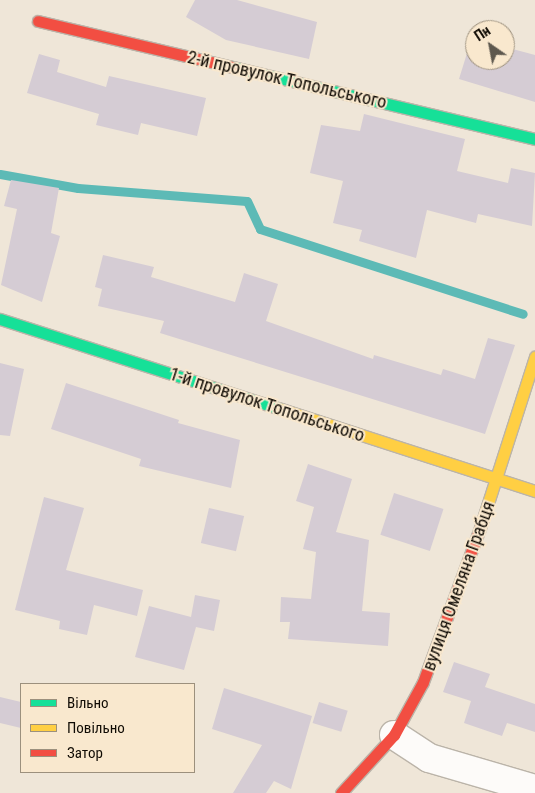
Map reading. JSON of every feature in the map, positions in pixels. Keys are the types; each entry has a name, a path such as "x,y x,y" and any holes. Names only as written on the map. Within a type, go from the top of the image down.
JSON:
{"street":[{"name":"2-й провулок Топольського","path":"38,21 535,139"},
{"name":"1-й провулок Топольського","path":"0,319 535,491"},
{"name":"вулиця Омеляна Грабця","path":"341,793 394,735 423,682 498,480 535,357"},
{"path":"394,735 429,758 535,789"}],"building":[{"path":"195,0 237,0 317,22 309,59 226,40 186,17"},
{"path":"515,50 535,55 535,102 459,79 465,60 465,70 515,70"},
{"path":"39,54 60,60 57,72 106,87 109,76 206,98 197,136 141,123 138,135 96,125 99,114 27,93"},
{"path":"364,114 465,139 457,171 508,183 511,168 535,173 532,226 478,214 476,223 427,210 416,258 359,241 362,230 333,223 343,181 310,173 321,125 360,131"},
{"path":"11,180 59,188 51,233 60,236 42,302 1,285 17,209 4,206"},
{"path":"103,255 154,267 151,277 235,302 244,273 278,284 266,321 373,359 374,355 441,375 443,369 475,379 488,338 515,345 485,434 160,333 164,321 98,306 102,289 95,287"},
{"path":"0,363 24,369 10,436 0,435"},
{"path":"66,383 179,420 178,423 240,440 231,488 139,466 141,459 51,429"},
{"path":"308,464 352,479 336,532 369,540 362,611 390,613 388,646 288,639 290,622 280,622 281,597 311,599 316,552 303,549 314,507 296,501"},
{"path":"394,493 443,509 430,551 380,535"},
{"path":"44,497 84,508 66,570 143,590 137,616 94,605 87,635 59,629 60,621 15,610"},
{"path":"209,508 244,516 236,551 201,543"},
{"path":"195,595 220,600 214,631 196,627 184,670 135,657 149,606 191,617"},
{"path":"454,662 490,674 485,687 535,704 535,732 507,723 502,736 464,723 471,701 443,692"},
{"path":"224,688 312,716 291,789 274,781 266,793 233,793 262,745 212,729"},
{"path":"0,697 20,702 20,728 0,723"},
{"path":"319,702 348,711 341,732 313,723"}],"waterway":[{"path":"0,174 78,188 247,201 260,229 523,314"}],"traffic: fast":[{"path":"233,67 535,139"},
{"path":"0,319 281,409"}],"traffic: slow":[{"path":"480,528 535,357"},
{"path":"281,409 535,491"}],"traffic: jam":[{"path":"38,21 233,67"},
{"path":"341,793 394,735 423,682 480,528"}]}
